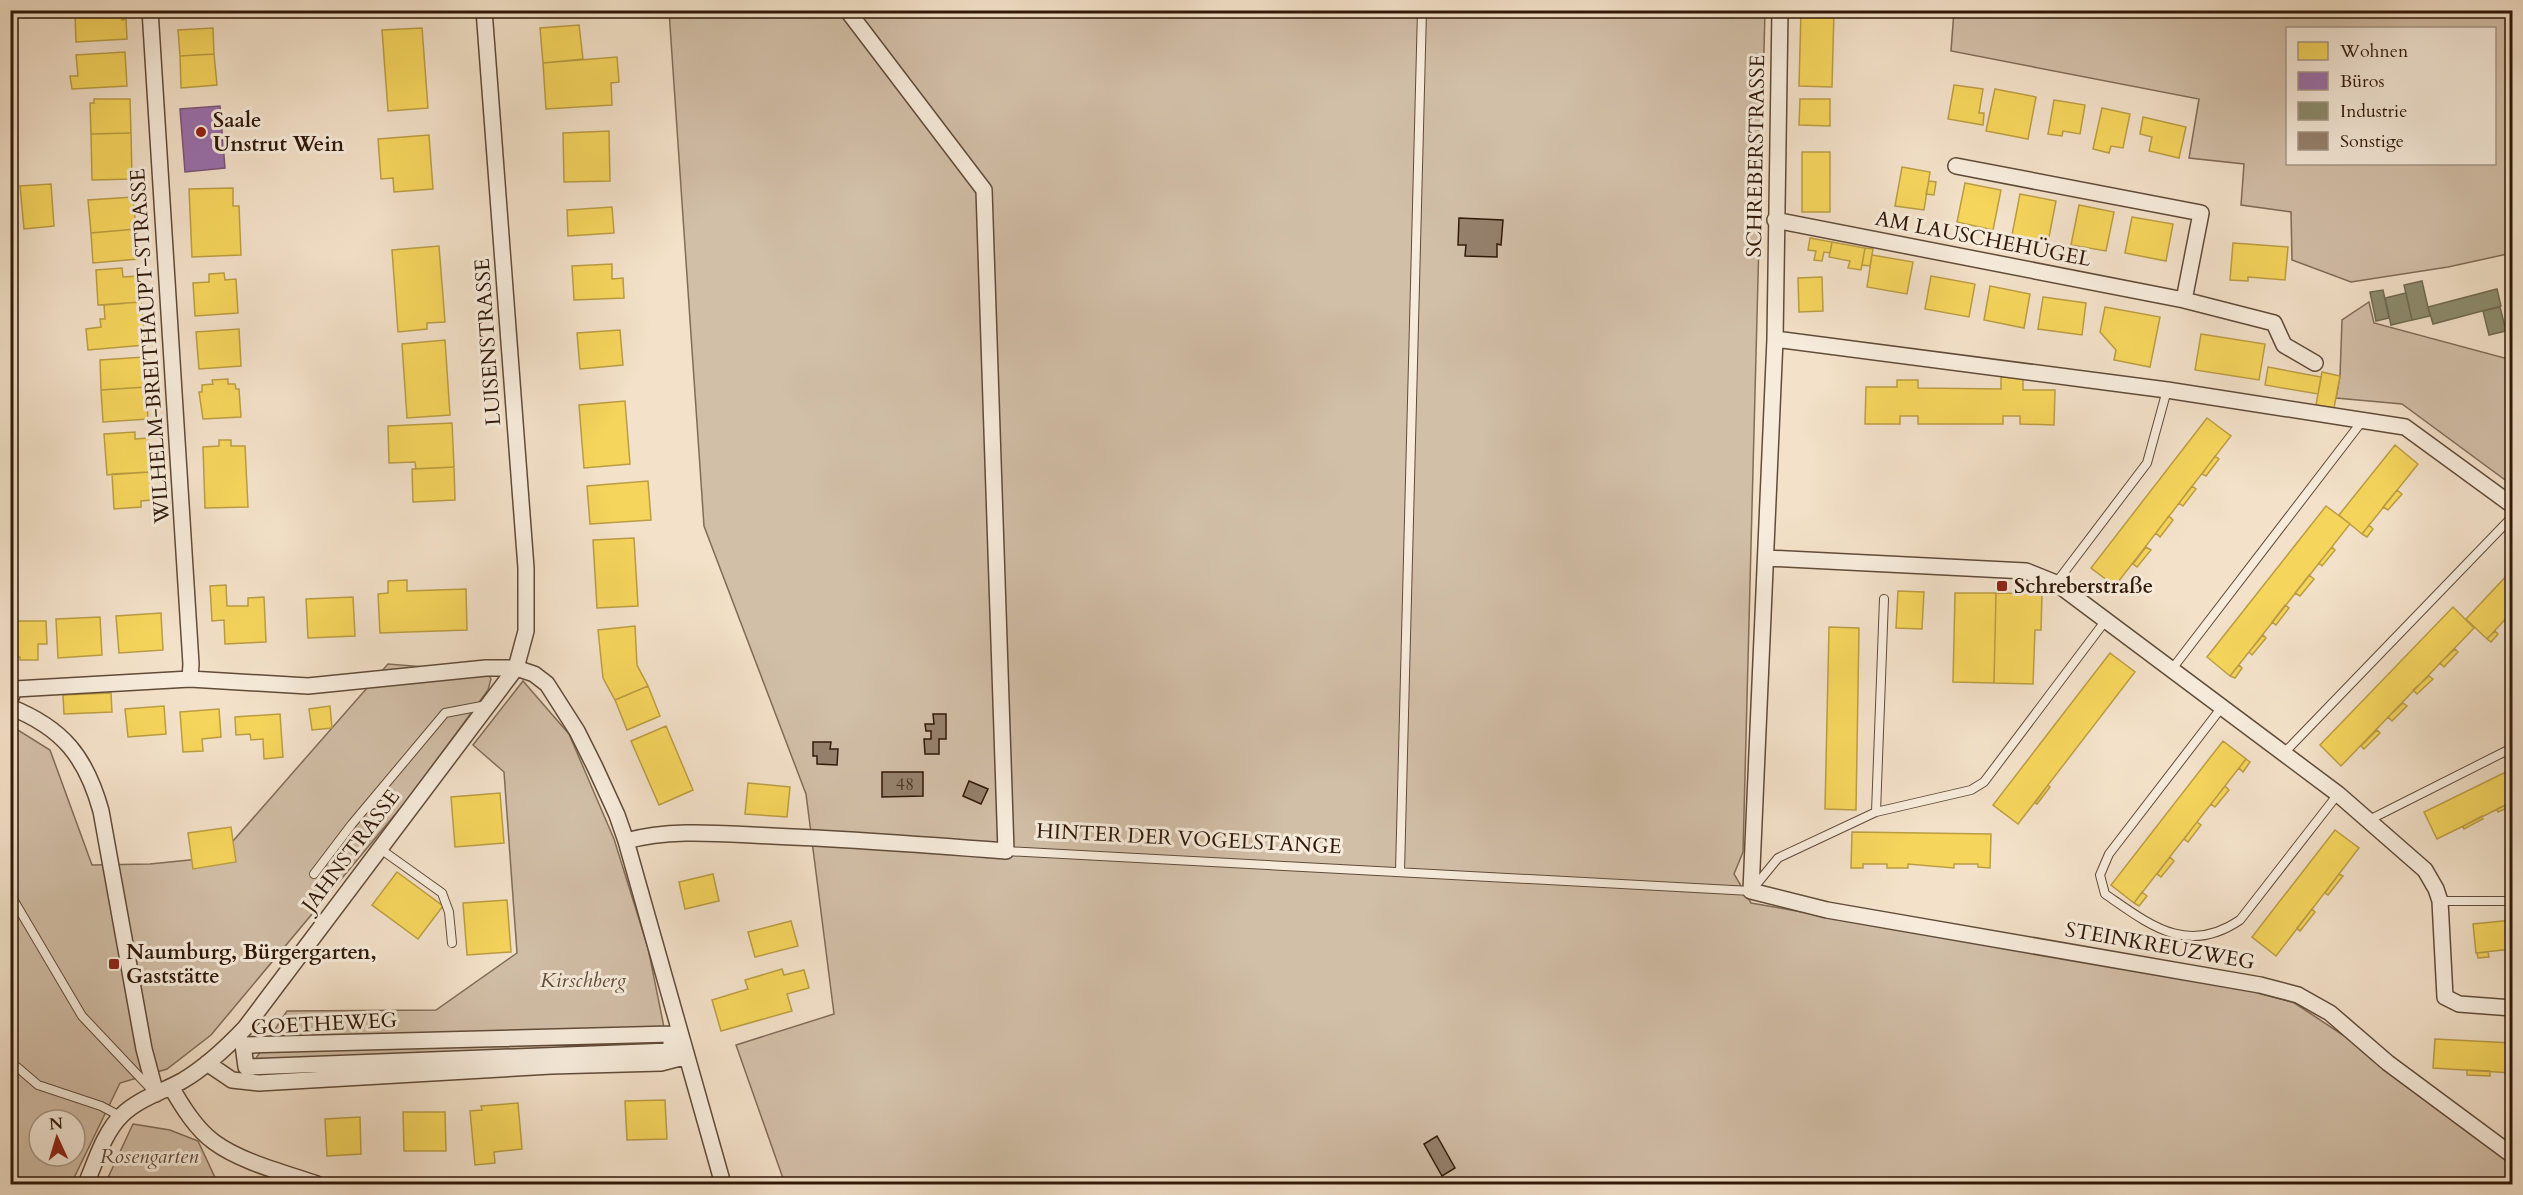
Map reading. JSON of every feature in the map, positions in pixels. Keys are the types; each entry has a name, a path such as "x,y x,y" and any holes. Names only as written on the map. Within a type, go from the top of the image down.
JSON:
{"street":[{"name":"WILHELM-BREITHAUPT-STRASSE","path":"150,10 191,664 190,680"},
{"name":"LUISENSTRASSE","path":"484,10 526,568 526,631 516,668"},
{"path":"847,10 984,190 1006,850"},
{"name":"SCHREBERSTRASSE","path":"1751,891 1767,558 1774,339 1780,10"},
{"path":"1956,166 2201,213 2184,300"},
{"name":"AM LAUSCHEHÜGEL","path":"1775,220 2184,300 2274,323 2284,345 2315,363"},
{"path":"1774,339 2167,390 2405,427 2512,505"},
{"path":"1767,558 2026,571 2056,583 2338,794 2425,870 2440,901 2445,997 2459,1004 2512,1008"},
{"path":"10,699 15,689 190,680 308,686 462,669 516,668 534,674 547,684 558,702 595,767 617,815 723,1185"},
{"name":"JAHNSTRASSE","path":"120,1116 207,1064 229,1046 245,1028 516,668"},
{"path":"10,707 32,716 69,744 83,762 94,785 101,811 144,1049 156,1094"},
{"name":"HINTER DER VOGELSTANGE","path":"626,841 647,835 718,833 1006,850"},
{"name":"STEINKREUZWEG","path":"1751,891 1827,910 2260,984 2298,995 2330,1013 2388,1063 2512,1155"},
{"name":"GOETHEWEG","path":"671,1034 672,1043 671,1052 246,1067 243,1045 671,1034"},
{"path":"207,1064 232,1080 259,1083 551,1066 661,1063 687,1056"},
{"path":"171,1087 180,1102 213,1142 235,1154 317,1185"},
{"path":"86,1185 107,1138 120,1116"}],"lane":[{"path":"1400,871 1422,10"},
{"path":"2056,583 2147,463 2167,390"},
{"path":"2172,669 2364,419"},
{"path":"2284,753 2512,517"},
{"path":"1876,812 1884,599"},
{"path":"1751,891 1778,858 1876,812 1971,790 1984,782 2106,620"},
{"path":"314,874 352,824 445,713 488,705"},
{"path":"2222,707 2109,854 2100,875 2104,894 2148,923 2180,934 2197,937 2222,932 2240,920 2338,794"},
{"path":"2367,821 2512,748"},
{"path":"379,848 442,893 449,912 452,943"},
{"name":"HINTER DER VOGELSTANGE","path":"1006,850 1751,891"},
{"path":"10,894 82,1016 156,1094"},
{"path":"2440,901 2512,901"},
{"path":"17,1067 38,1085 100,1106 120,1116"}],"green space":[{"path":"669,11 1765,11 1743,852 1734,874 1751,903 2247,990 2293,1002 2355,1043 2512,1163 2512,1184 785,1184 736,1045 834,1014 806,794 704,526"},
{"path":"1954,11 2512,11 2512,253 2448,267 2351,282 2292,260 2291,212 2241,205 2244,164 2189,158 2199,99 1951,51"},
{"path":"2369,302 2374,323 2512,360 2512,485 2402,404 2336,398 2340,376 2342,320"},
{"path":"388,664 487,672 491,679 488,690 408,799 211,1035 167,1069 120,1083 87,1151 87,1108 27,1108 27,1168 79,1168 71,1184 11,1184 10,725 50,750 92,865 150,864 219,857"},
{"name":"Kirschberg","path":"523,681 569,734 614,839 648,948 668,1047 251,1066 287,1011 436,1010 517,953 504,772 473,745"},
{"name":"Rosengarten","path":"133,1124 170,1130 198,1141 218,1184 105,1184"}],"building: Wohnen":[{"path":"84,10 121,10 122,20 126,19 127,39 76,42 75,15 84,14"},
{"path":"384,10 422,10 422,13 384,15"},
{"path":"1801,10 1834,11 1832,87 1799,86"},
{"path":"10,19 15,20 17,52 10,52"},
{"path":"579,25 583,59 543,63 540,28"},
{"path":"213,28 214,54 180,56 178,30"},
{"path":"422,28 428,108 388,111 382,30"},
{"path":"125,52 127,86 72,89 70,76 78,76 76,55"},
{"path":"214,54 217,85 181,88 180,56"},
{"path":"617,57 619,82 611,83 612,105 546,109 543,63"},
{"path":"1954,85 1983,89 1979,113 1984,113 1983,125 1948,119"},
{"path":"1995,89 2036,97 2028,139 1986,131"},
{"path":"94,99 130,99 131,133 91,134 90,103 94,103"},
{"path":"1800,99 1830,99 1830,126 1799,125"},
{"path":"2054,100 2085,105 2080,134 2063,131 2062,136 2048,134"},
{"path":"2102,108 2130,114 2123,148 2111,146 2109,153 2093,149"},
{"path":"2143,117 2186,127 2179,158 2149,151 2152,137 2140,134"},
{"path":"609,131 610,181 564,182 563,133"},
{"path":"131,133 132,179 92,180 91,134"},
{"path":"429,135 433,189 394,192 393,178 381,179 378,139"},
{"path":"1802,152 1830,152 1830,212 1802,212"},
{"path":"1902,167 1930,172 1924,210 1895,206"},
{"path":"1929,181 1936,182 1934,195 1926,194"},
{"path":"1965,183 2001,190 1993,230 1957,222"},
{"path":"51,184 54,226 24,229 20,186"},
{"path":"233,188 233,206 239,206 241,255 192,257 189,189"},
{"path":"2020,194 2056,201 2048,242 2012,235"},
{"path":"133,197 136,229 91,233 88,200"},
{"path":"2079,205 2114,212 2106,251 2071,245"},
{"path":"612,207 614,233 568,236 567,210"},
{"path":"2132,217 2173,224 2166,261 2125,253"},
{"path":"136,229 138,259 93,263 91,233"},
{"path":"1810,238 1832,242 1830,253 1824,252 1822,261 1814,260 1816,251 1808,250"},
{"path":"1832,242 1865,248 1861,270 1848,268 1850,261 1829,257"},
{"path":"2233,243 2288,247 2285,280 2248,277 2248,281 2230,280"},
{"path":"439,246 445,322 427,323 427,329 398,332 392,250"},
{"path":"1865,248 1873,249 1870,266 1862,265"},
{"path":"1872,255 1913,262 1907,294 1867,287"},
{"path":"612,264 612,279 623,278 624,298 574,300 572,266"},
{"path":"122,268 123,277 139,276 141,302 98,305 96,270"},
{"path":"224,273 225,280 236,279 238,313 195,316 193,283 209,282 209,274"},
{"path":"1931,276 1975,284 1969,317 1925,309"},
{"path":"1822,277 1823,311 1799,312 1798,278"},
{"path":"1990,286 2030,294 2024,328 1984,320"},
{"path":"2043,297 2086,303 2082,335 2038,329"},
{"path":"141,302 145,345 88,350 86,329 101,327 100,319 105,319 104,305"},
{"path":"2105,307 2160,317 2150,367 2114,360 2116,350 2100,332"},
{"path":"239,329 241,366 199,369 196,332"},
{"path":"620,330 623,365 580,369 577,333"},
{"path":"2201,334 2265,344 2259,380 2195,370"},
{"path":"445,340 450,415 407,418 402,344"},
{"path":"144,357 146,387 101,390 100,360"},
{"path":"2268,367 2321,377 2318,394 2265,385"},
{"path":"2322,372 2340,376 2334,408 2316,405"},
{"path":"2001,377 2023,378 2023,390 2055,390 2054,425 2020,424 2020,416 2003,416 2003,424 1918,424 1918,416 1900,416 1900,424 1865,424 1866,387 1897,387 1897,380 1918,380 1918,388 2001,389"},
{"path":"228,379 228,384 235,384 236,389 239,389 241,417 203,419 199,392 202,392 202,385 213,384 212,380"},
{"path":"146,387 148,419 103,422 101,390"},
{"path":"625,401 630,464 584,468 579,405"},
{"path":"2207,418 2231,436 2115,586 2091,568"},
{"path":"452,423 454,467 416,469 415,462 389,463 388,426"},
{"path":"135,432 135,439 148,438 150,472 107,475 104,434"},
{"path":"219,440 231,440 231,446 245,446 248,507 205,508 203,447 219,446"},
{"path":"2395,445 2418,464 2362,534 2339,515"},
{"path":"2215,456 2219,459 2206,476 2202,474"},
{"path":"454,467 455,500 413,502 412,469"},
{"path":"150,472 152,500 141,501 141,507 114,509 112,474"},
{"path":"648,481 651,520 590,524 587,486"},
{"path":"2192,486 2196,489 2183,506 2179,503"},
{"path":"2397,490 2402,494 2388,510 2383,507"},
{"path":"2326,506 2350,524 2230,676 2207,657"},
{"path":"2169,516 2173,520 2160,537 2156,533"},
{"path":"2369,525 2373,529 2367,537 2362,534"},
{"path":"634,538 638,606 597,608 593,540"},
{"path":"2146,547 2151,550 2137,567 2133,564"},
{"path":"2332,547 2335,550 2322,566 2319,563"},
{"path":"2512,570 2512,612 2487,639 2466,619"},
{"path":"2309,575 2314,579 2300,596 2295,593"},
{"path":"407,580 407,591 466,589 467,630 380,633 378,594 388,593 388,581"},
{"path":"226,585 227,606 248,606 248,598 264,597 266,642 225,644 224,620 212,621 210,586"},
{"path":"1898,591 1924,592 1922,629 1896,628"},
{"path":"1955,593 1996,593 1994,683 1953,682"},
{"path":"1996,593 2042,594 2041,630 2035,630 2033,684 1994,683"},
{"path":"353,597 355,636 308,638 306,599"},
{"path":"2285,605 2289,608 2276,625 2272,622"},
{"path":"2453,607 2474,628 2341,766 2320,745"},
{"path":"161,613 163,650 119,653 116,616"},
{"path":"100,617 102,655 58,658 56,619"},
{"path":"10,621 46,621 47,644 38,644 38,660 20,660 20,657 10,657"},
{"path":"635,626 637,665 648,686 615,700 603,678 598,630"},
{"path":"1829,627 1859,628 1856,810 1825,809"},
{"path":"2495,631 2498,634 2491,642 2487,639"},
{"path":"2263,635 2266,638 2252,655 2249,652"},
{"path":"2455,649 2458,652 2444,667 2440,663"},
{"path":"2110,653 2135,672 2018,824 1993,805"},
{"path":"2239,665 2242,668 2235,678 2230,676"},
{"path":"2429,676 2433,679 2417,694 2413,690"},
{"path":"648,686 660,716 627,730 615,700"},
{"path":"111,693 112,712 64,714 63,695"},
{"path":"2403,703 2407,706 2392,721 2388,717"},
{"path":"164,706 166,734 128,737 125,709"},
{"path":"330,706 332,728 312,730 309,709"},
{"path":"219,709 221,737 202,739 203,751 183,752 180,712"},
{"path":"280,714 283,757 264,759 263,739 251,740 250,734 236,735 235,717"},
{"path":"666,726 693,790 659,805 631,741"},
{"path":"2377,730 2380,733 2364,749 2361,746"},
{"path":"2223,741 2246,759 2134,903 2111,885"},
{"path":"2246,759 2250,762 2243,772 2239,768"},
{"path":"2512,769 2512,802 2437,839 2424,812"},
{"path":"748,783 790,787 787,817 745,814"},
{"path":"2048,785 2050,787 2037,804 2035,803"},
{"path":"2225,786 2229,790 2215,807 2211,804"},
{"path":"500,793 504,843 455,847 451,797"},
{"path":"2512,802 2512,806 2498,812 2497,809"},
{"path":"2482,816 2483,819 2464,829 2463,826"},
{"path":"2197,822 2201,825 2188,842 2184,839"},
{"path":"231,827 236,862 193,869 188,833"},
{"path":"2335,830 2359,848 2276,956 2252,937"},
{"path":"1852,832 1991,834 1990,868 1978,867 1978,864 1954,864 1954,868 1908,864 1908,868 1887,868 1887,864 1863,864 1863,868 1851,868"},
{"path":"2170,857 2174,861 2161,877 2157,874"},
{"path":"397,872 443,906 418,939 372,905"},
{"path":"713,874 719,901 685,909 679,882"},
{"path":"2339,874 2343,876 2328,895 2325,893"},
{"path":"2142,892 2147,896 2139,906 2134,903"},
{"path":"507,900 511,952 467,955 463,903"},
{"path":"2312,909 2315,912 2300,931 2297,928"},
{"path":"2512,920 2512,949 2476,953 2473,924"},
{"path":"791,921 798,946 755,957 748,932"},
{"path":"2488,952 2489,957 2478,958 2477,953"},
{"path":"782,969 784,975 804,970 809,988 787,994 792,1011 721,1031 712,1000 748,989 745,980"},
{"path":"2435,1039 2512,1043 2512,1073 2433,1068"},
{"path":"2467,1070 2490,1071 2490,1076 2467,1075"},
{"path":"665,1100 667,1139 627,1140 625,1101"},
{"path":"518,1103 522,1149 494,1152 495,1163 475,1165 470,1111 482,1110 481,1106"},
{"path":"403,1112 445,1112 446,1151 404,1151"},
{"path":"360,1117 361,1154 327,1156 325,1119"}],"building: Büros":[{"path":"220,106 225,168 185,172 180,109"}],"building: Industrie":[{"path":"2422,281 2430,316 2412,320 2404,285"},
{"path":"2497,289 2501,306 2433,324 2428,307"},
{"path":"2383,290 2389,318 2376,321 2370,292"},
{"path":"2406,293 2412,320 2391,325 2385,298"},
{"path":"2500,307 2506,331 2489,335 2483,311"}],"building: Sonstige":[{"path":"1459,218 1503,220 1501,245 1497,244 1497,257 1465,256 1466,245 1458,245"},
{"path":"933,714 946,714 946,739 939,739 939,754 925,754 924,739 931,739 931,731 926,731 925,724 934,724"},
{"path":"813,742 831,742 830,749 838,749 837,765 817,764 817,756 813,756"},
{"path":"882,772 923,772 923,796 882,797"},
{"path":"969,781 988,789 981,804 963,796"},
{"path":"1437,1136 1455,1168 1442,1176 1424,1144"}],"place":[{"name":"Saale Unstrut Wein","path":"201,132"},
{"name":"Schreberstraße","path":"2002,586"},
{"name":"Naumburg, Bürgergarten, Gaststätte","path":"114,964"}]}
